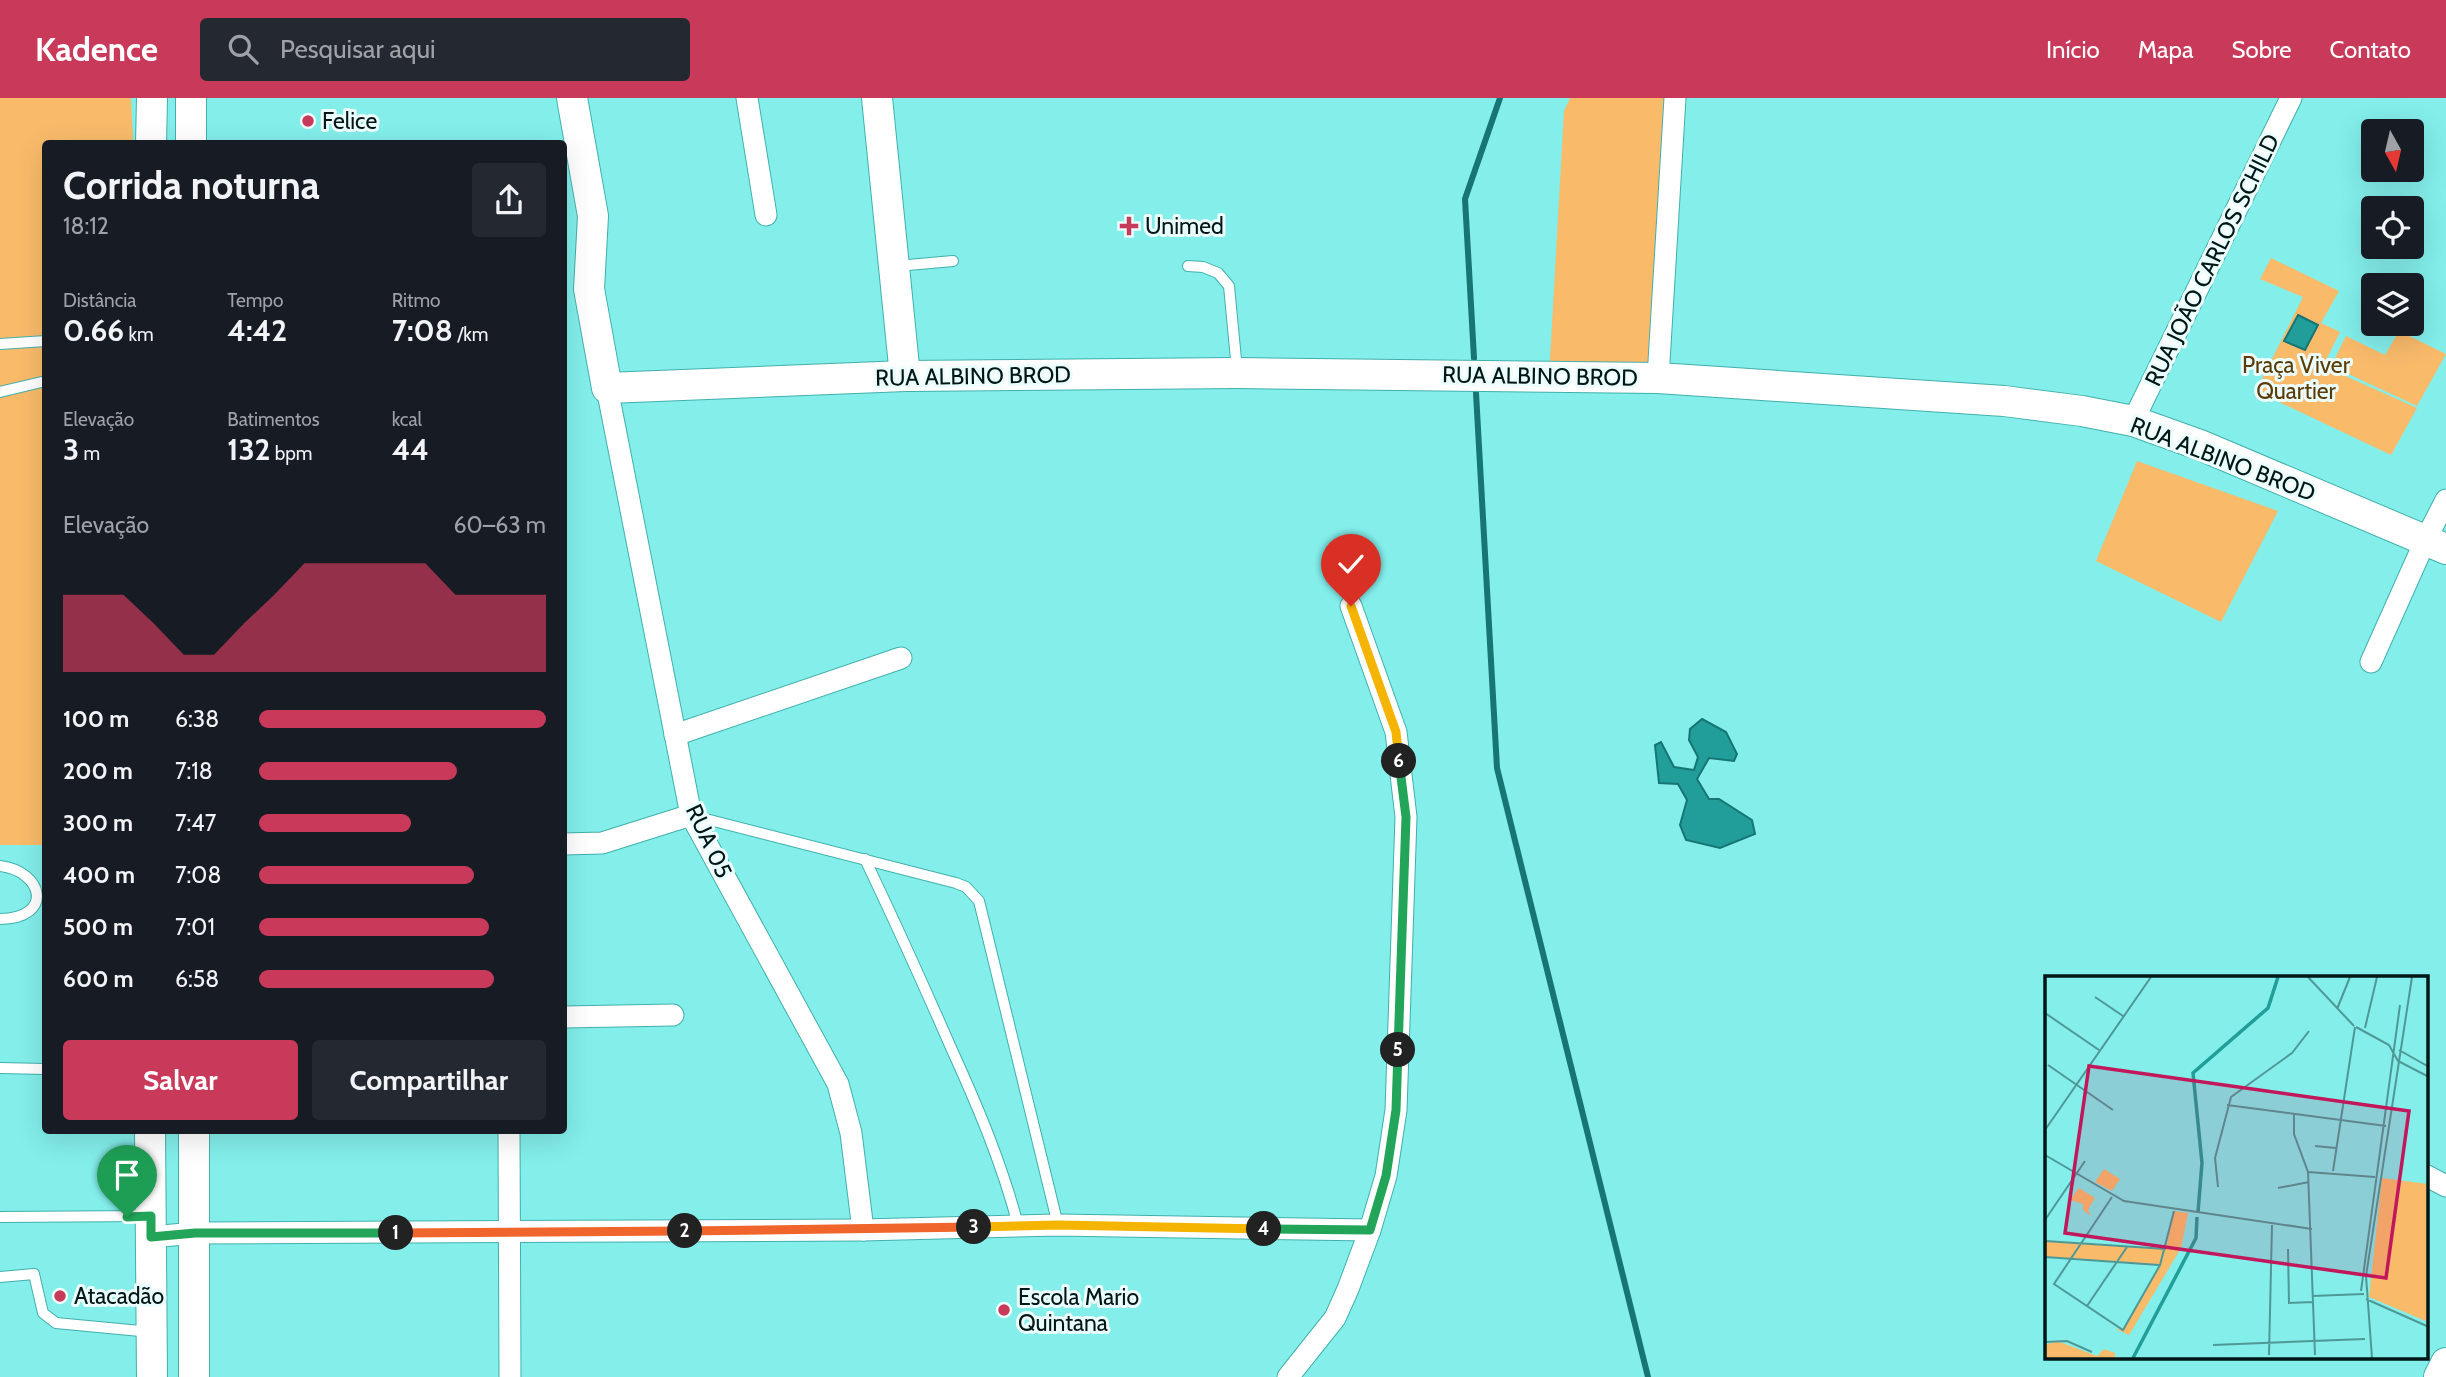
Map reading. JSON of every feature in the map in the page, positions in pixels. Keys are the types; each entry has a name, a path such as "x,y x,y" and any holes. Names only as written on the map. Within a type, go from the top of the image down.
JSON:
{"street":[{"path":"151,140 152,98"},
{"path":"191,98 191,140"},
{"path":"572,98 593,216 589,289 607,388"},
{"path":"747,98 766,215"},
{"path":"877,98 905,376"},
{"path":"1658,378 1675,98"},
{"name":"RUA JOÃO CARLOS SCHILD","path":"2133,421 2291,98"},
{"name":"RUA ALBINO BROD","path":"607,388 905,376 1237,373 1658,378 2004,401 2133,421 2200,445 2436,544"},
{"name":"RUA 05","path":"607,388 691,815 838,1084 851,1132 863,1230"},
{"path":"2371,662 2436,544 2446,500"},
{"path":"1288,1377 1335,1318 1370,1230 1386,1176 1396,1110 1406,817 1396,732 1351,606"},
{"path":"675,735 901,657"},
{"path":"567,844 602,843 691,815"},
{"path":"567,1017 673,1015"},
{"path":"150,1134 152,1377"},
{"path":"194,1134 194,1377"},
{"path":"509,1134 510,1377"},
{"path":"2428,1177 2446,1186"},
{"path":"151,1226 195,1233 863,1230 1018,1225 1370,1230"},
{"path":"2439,1377 2446,1363"}],"lane":[{"path":"894,267 953,261"},
{"path":"1188,266 1203,267 1217,273 1229,286 1237,373"},
{"path":"0,344 42,341"},
{"path":"0,392 42,382"},
{"path":"691,815 956,883 965,887 979,901 1058,1225"},
{"path":"865,859 978,1108 1001,1166 1018,1225"},
{"path":"0,866 21,872 42,895 30,913 12,919 0,919"},
{"path":"0,1068 42,1069"},
{"path":"0,1217 151,1226"},
{"path":"0,1277 34,1274 43,1313 56,1323 153,1332"}],"green space":[{"path":"0,98 131,98 133,140 42,140 42,845 0,845"},
{"path":"1570,98 1675,98 1658,378 1549,377 1564,111"},
{"name":"Praça Viver Quartier","path":"2271,258 2339,291 2321,323 2340,332 2323,366 2417,408 2391,455 2256,391 2303,297 2260,279"},
{"path":"2346,336 2385,355 2396,336 2409,336 2446,354 2417,406 2331,366"},
{"path":"2137,461 2278,511 2221,622 2096,561"}],"water":[{"path":"2298,315 2318,325 2305,350 2284,341"},
{"path":"1702,719 1726,732 1737,754 1734,761 1709,758 1697,779 1709,799 1719,799 1752,820 1755,834 1720,848 1686,840 1680,825 1687,800 1678,784 1659,783 1655,745 1661,742 1674,767 1694,770 1698,757 1689,740 1690,729"}],"waterway":[{"path":"1474,358 1465,199 1500,98"},
{"path":"1476,393 1497,768 1648,1377"}],"place":[{"name":"Felice","path":"308,121"},
{"name":"Unimed","path":"1129,226"},
{"name":"Atacadão","path":"60,1296"},
{"name":"Escola Mario Quintana","path":"1004,1310"}],"route":[{"path":"127,1217 151,1216 151,1237 195,1233 863,1230 1018,1225 1370,1230 1386,1176 1396,1110 1406,817 1396,732 1351,606"}]}
